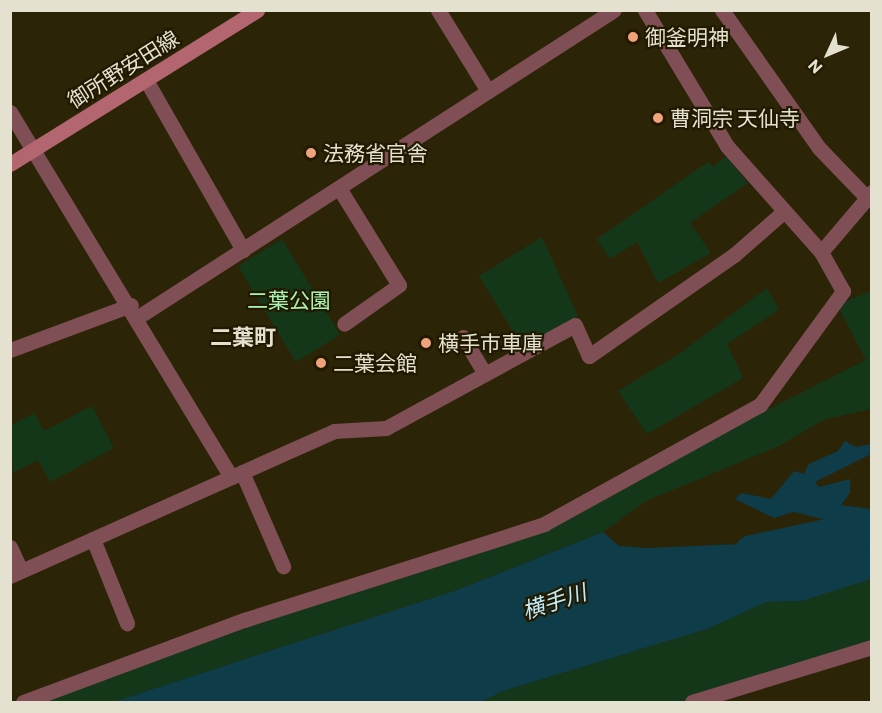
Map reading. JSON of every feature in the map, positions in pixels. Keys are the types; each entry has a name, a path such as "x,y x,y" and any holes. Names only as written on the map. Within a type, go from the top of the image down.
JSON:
{"main road":[{"name":"御所野安田線","path":"10,164 257,10"}],"street":[{"path":"438,10 488,91"},
{"path":"10,350 134,311 243,250 614,10"},
{"path":"23,702 244,620 544,524 760,405 786,374 843,291 821,252 782,213 727,146 645,10"},
{"path":"722,10 819,148 870,196 821,252"},
{"path":"146,80 243,250"},
{"path":"10,112 237,474 283,566"},
{"path":"339,188 399,285 344,324"},
{"path":"10,547 16,573 334,431 386,428 575,325 589,356 734,255 782,213"},
{"path":"463,338 485,374"},
{"path":"93,539 127,623"},
{"path":"692,702 872,647"}],"green space":[{"path":"726,156 748,183 690,223 711,253 658,283 637,242 610,259 597,239 708,162 713,167"},
{"path":"542,237 578,316 522,346 479,276"},
{"name":"二葉公園","path":"282,239 340,335 296,362 238,266"},
{"path":"767,288 779,310 727,344 743,378 647,434 618,391 682,352"},
{"path":"871,291 871,409 823,420 779,446 646,501 603,532 457,590 113,702 23,702 544,524 760,405 769,409 866,360 837,305"},
{"path":"92,406 114,448 50,482 38,460 13,473 11,425 34,413 44,431"},
{"path":"871,579 871,647 692,702 481,702 503,691 707,629 767,602 802,601"}],"water":[{"path":"845,441 856,447 871,444 871,454 815,482 819,487 850,479 850,493 841,505 871,509 871,579 802,601 767,602 707,629 503,691 481,702 113,702 457,590 603,532 619,546 648,548 857,539 851,526 794,512 774,518 735,499 741,493 771,499 794,471 804,474 809,464 838,451"}],"waterway":[{"name":"横手川","path":"752,553 872,527"}],"place":[{"name":"御釜明神","path":"633,37"},
{"name":"曹洞宗 天仙寺","path":"658,118"},
{"name":"法務省官舎","path":"311,153"},
{"name":"横手市車庫","path":"426,343"},
{"name":"二葉会館","path":"321,363"}],"district":[{"name":"二葉町","path":"243,337"}]}
